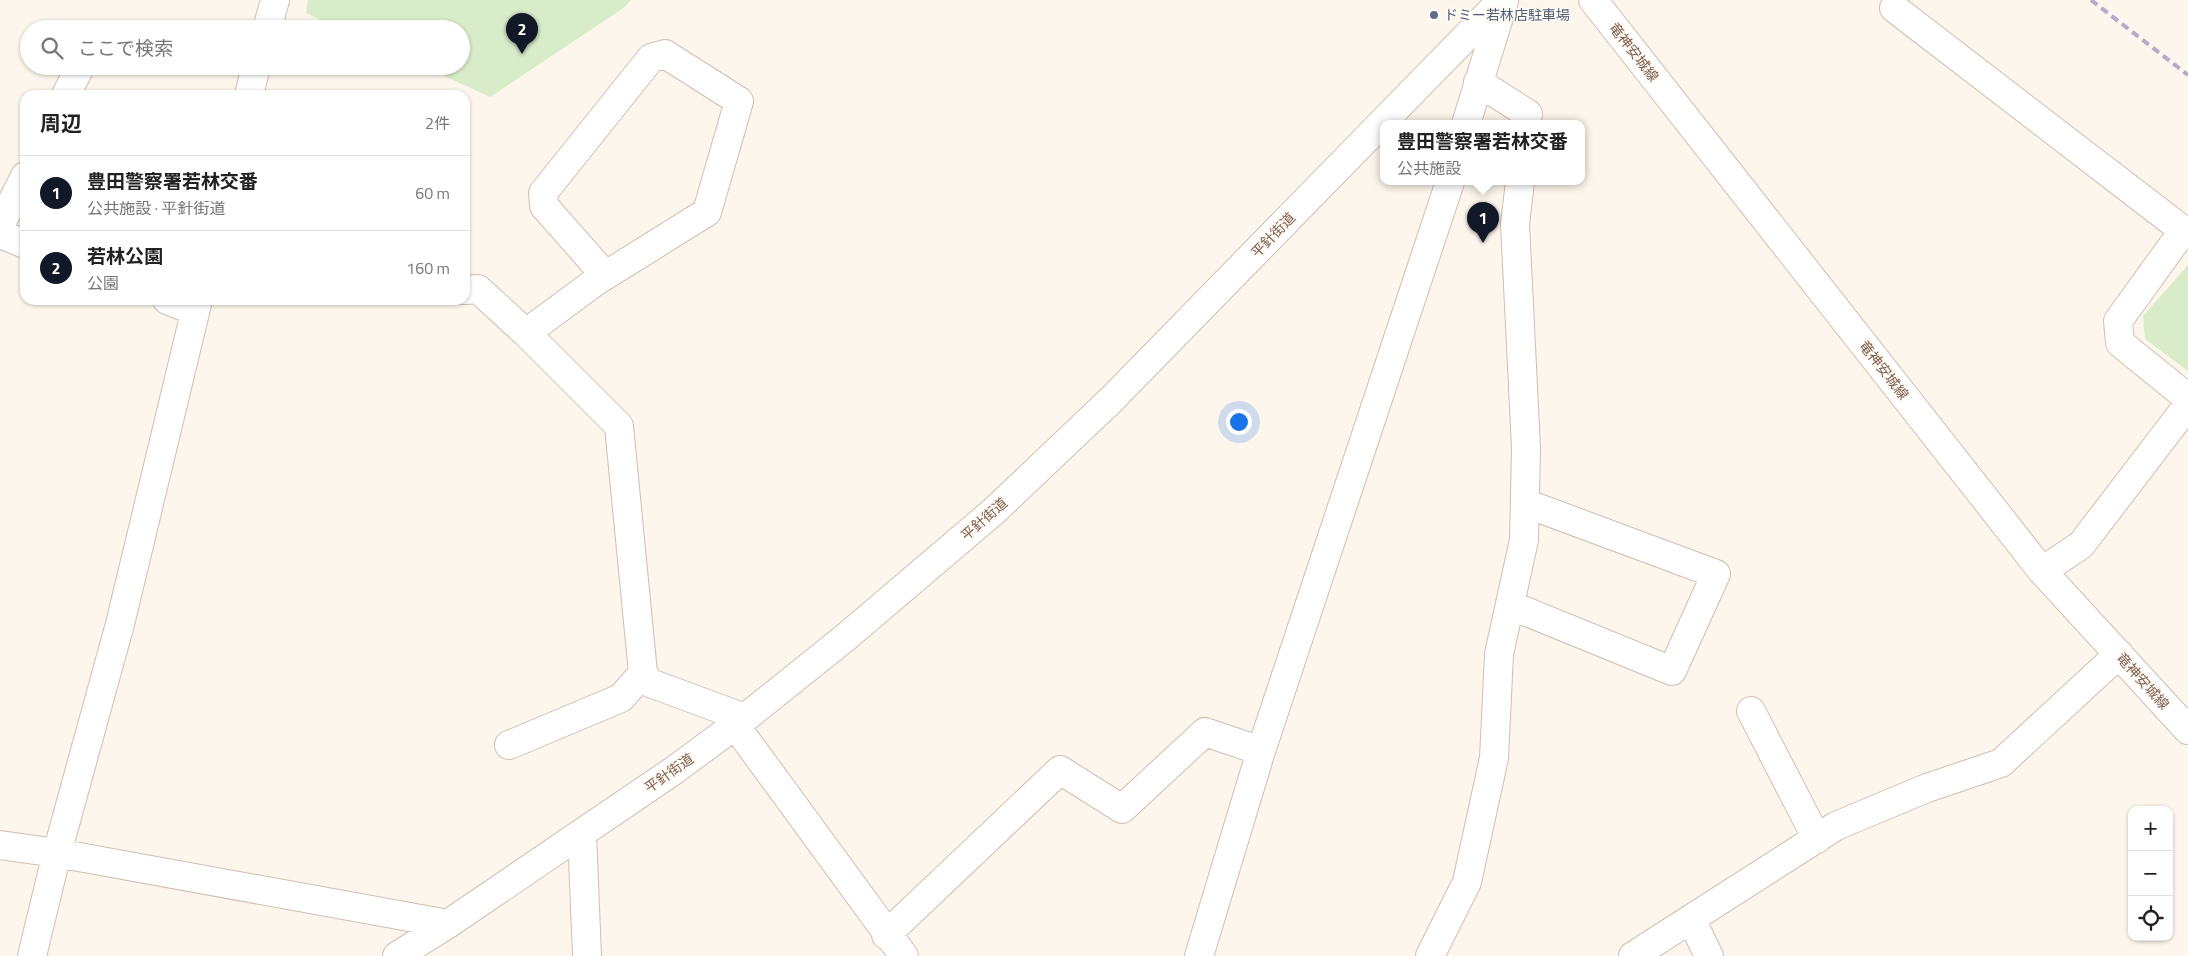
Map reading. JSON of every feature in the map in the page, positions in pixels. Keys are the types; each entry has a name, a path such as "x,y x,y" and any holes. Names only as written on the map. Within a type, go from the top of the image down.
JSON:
{"street":[{"path":"269,20 275,0"},
{"path":"1467,120 1503,0"},
{"name":"平針街道","path":"1393,120 1503,0"},
{"name":"竜神安城線","path":"1593,0 2042,571 2188,730"},
{"path":"1894,8 2185,232 2118,321 2120,343 2188,398"},
{"path":"526,333 605,276 707,212 739,101 665,54 651,58 544,193 544,206 605,276"},
{"path":"68,90 76,75"},
{"path":"250,90 254,75"},
{"path":"1478,82 1528,114 1527,120"},
{"name":"平針街道","path":"397,956 448,924 673,771 846,637 994,511 1112,399 1377,137"},
{"path":"1199,956 1261,751 1448,185"},
{"path":"1430,956 1467,882 1494,758 1499,654 1524,540 1526,448 1515,224 1520,185"},
{"path":"0,226 20,186"},
{"path":"0,234 20,242"},
{"path":"470,290 478,289 526,333 619,426 643,673 650,683 740,721 886,935 904,956"},
{"path":"32,956 57,853 120,624 196,306"},
{"path":"2042,571 2081,545 2188,405"},
{"path":"1510,605 1672,671 1716,574 1525,503"},
{"path":"1633,956 1836,826 1927,788 2001,763 2119,654"},
{"path":"509,744 621,698 643,673"},
{"path":"1751,711 1817,839"},
{"path":"886,935 1060,770 1122,809 1205,732 1261,751"},
{"path":"582,833 587,956"},
{"path":"0,845 57,853 448,924"},
{"path":"1691,919 1709,956"}],"green space":[{"path":"308,0 631,0 625,7 490,97 442,75 470,75 470,20 320,20 306,13"},
{"path":"2188,265 2188,371 2145,339 2143,316"}],"railway":[{"path":"2091,0 2188,75"}],"place":[{"name":"ドミー若林店駐車場","path":"1434,15"},
{"name":"若林公園","path":"522,54"},
{"name":"豊田警察署若林交番","path":"1483,243"}]}
